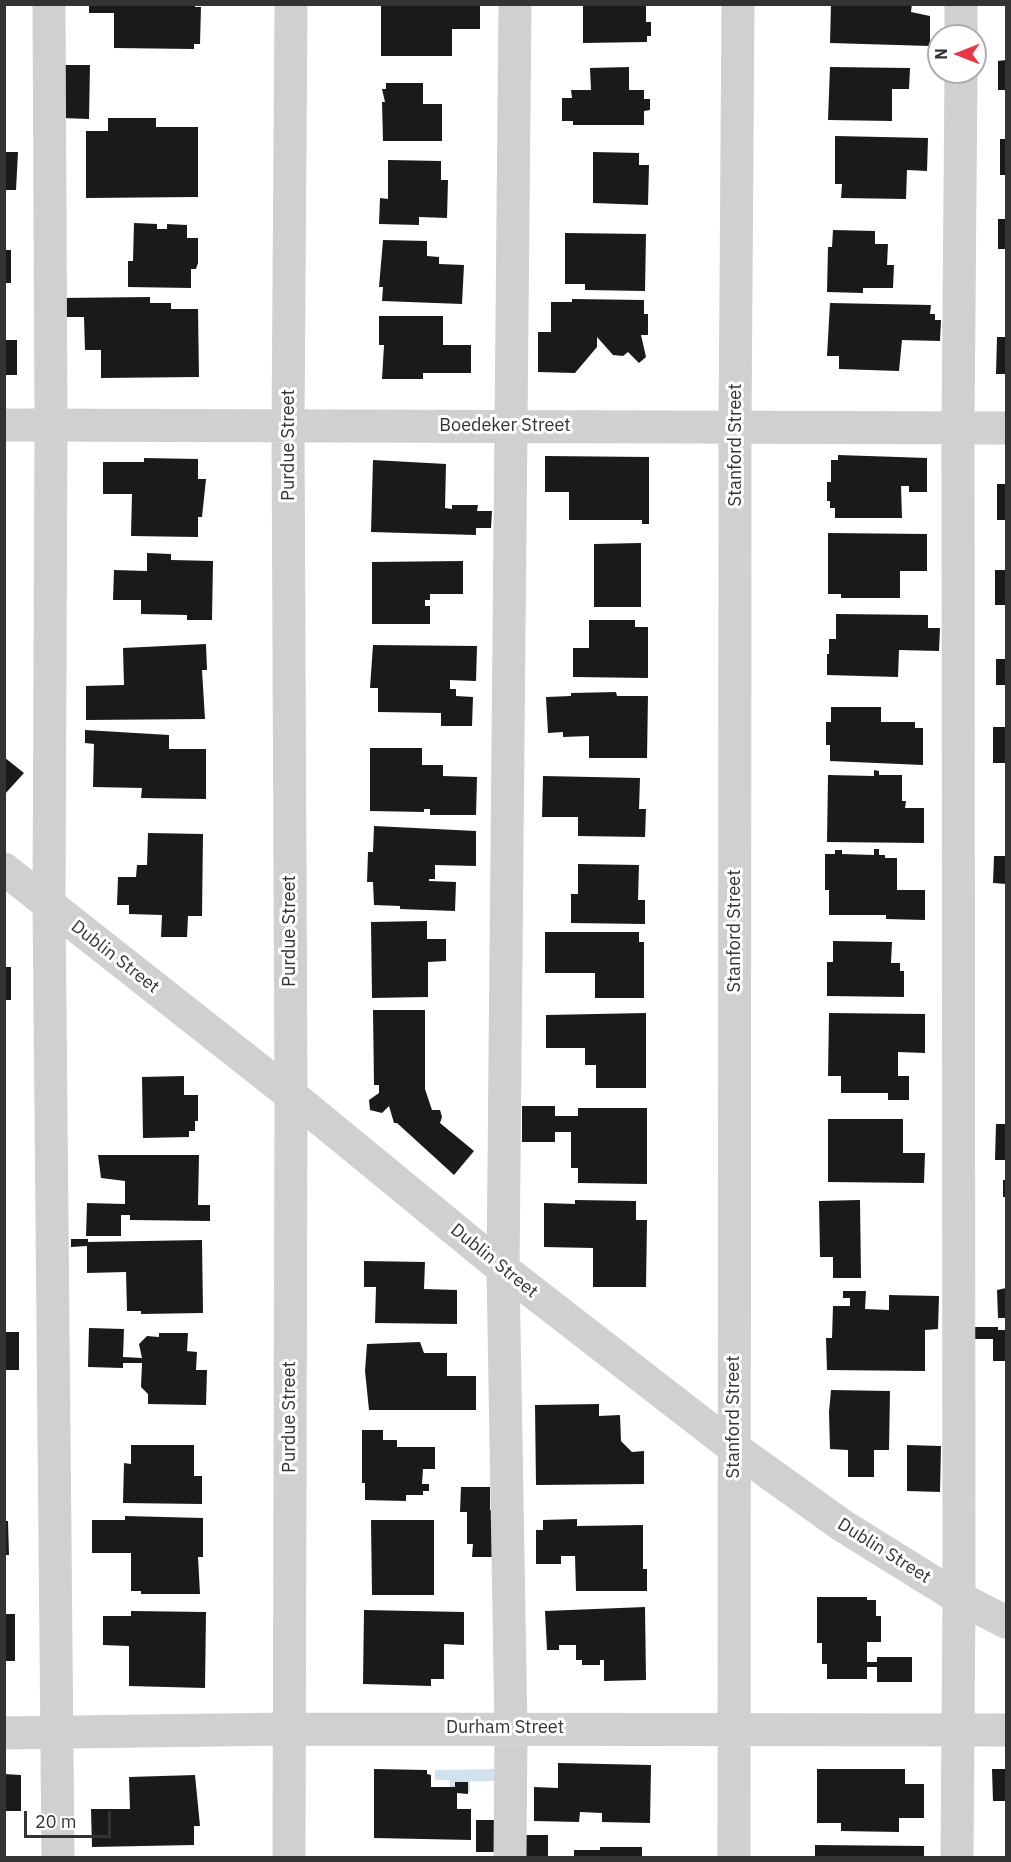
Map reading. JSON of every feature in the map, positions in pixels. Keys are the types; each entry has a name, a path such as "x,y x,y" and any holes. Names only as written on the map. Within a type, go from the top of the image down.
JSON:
{"street":[{"path":"49,4 51,425 49,904 58,1857"},
{"name":"Purdue Street","path":"289,1857 291,1095 288,426 291,4"},
{"path":"510,1857 503,1269 515,4"},
{"name":"Stanford Street","path":"734,1857 735,426 738,4"},
{"path":"961,4 961,24"},
{"path":"957,1857 960,84"},
{"name":"Boedeker Street","path":"4,425 1006,428"},
{"name":"Dublin Street","path":"4,869 291,1095 503,1269 734,1448 843,1526 959,1598 1006,1622"},
{"name":"Durham Street","path":"4,1732 734,1728 1006,1730"}],"water":[{"path":"498,1769 498,1781 470,1781 470,1792 450,1792 450,1780 435,1780 435,1770"}],"building":[{"path":"89,4 195,4 195,7 201,7 200,44 194,44 194,49 114,48 114,13 89,13"},
{"path":"381,4 480,4 480,29 452,29 452,56 381,56"},
{"path":"583,4 646,4 646,22 651,22 651,36 647,36 647,42 583,43"},
{"path":"831,4 912,4 911,12 930,16 930,24 927,24 927,46 830,43"},
{"path":"1006,60 1006,90 998,90 998,61"},
{"path":"63,65 90,65 89,119 62,118"},
{"path":"629,67 629,90 644,90 644,99 650,99 650,110 644,111 644,125 573,125 573,121 562,121 562,98 572,98 571,90 591,90 590,68"},
{"path":"830,67 910,68 909,89 892,89 892,121 828,120"},
{"path":"386,83 423,83 423,104 442,104 442,141 383,141 382,102 385,102 382,89 386,89"},
{"path":"108,118 156,118 156,127 198,127 198,197 86,198 86,131 108,131"},
{"path":"835,136 928,138 927,171 907,170 906,199 841,198 842,184 835,184"},
{"path":"1000,139 1006,139 1006,175 1000,175"},
{"path":"4,152 18,152 16,190 4,190"},
{"path":"593,152 639,153 639,165 649,165 648,205 593,203"},
{"path":"388,160 441,161 441,180 448,180 447,218 419,217 419,225 379,224 380,198 388,199"},
{"path":"998,219 1006,219 1006,249 998,249"},
{"path":"134,223 157,224 157,229 167,229 167,224 187,225 187,238 198,238 198,263 196,269 191,269 191,288 128,287 128,261 133,261"},
{"path":"833,230 875,231 875,244 888,244 887,265 894,265 893,288 863,288 863,293 827,292 828,247 832,247"},
{"path":"565,233 646,234 645,291 585,290 585,284 565,284"},
{"path":"383,240 427,241 427,256 439,257 439,264 464,265 462,304 382,301 383,287 379,287"},
{"path":"4,250 11,250 11,283 4,283"},
{"path":"150,297 150,303 171,303 171,309 198,309 199,377 101,378 101,350 85,350 84,317 61,317 61,298"},
{"path":"572,299 644,300 644,314 648,314 648,335 641,335 646,357 639,363 628,352 623,356 613,355 597,337 597,347 575,373 538,372 538,332 551,332 551,302 572,302"},
{"path":"830,303 931,305 930,314 935,314 935,320 941,320 940,341 902,340 899,371 839,369 839,356 827,356"},
{"path":"379,316 443,316 443,345 471,345 471,373 423,373 423,379 382,379 384,345 379,345"},
{"path":"997,337 1006,337 1006,374 996,374"},
{"path":"4,340 17,340 17,375 4,375"},
{"path":"838,455 927,458 927,492 909,492 909,486 901,486 902,518 835,518 835,508 830,508 830,501 827,501 827,482 831,482 831,460 838,460"},
{"path":"545,456 649,457 649,524 642,524 642,520 569,520 569,492 545,492"},
{"path":"144,458 198,459 198,479 206,479 202,517 198,517 198,537 131,536 132,494 103,494 103,462 144,462"},
{"path":"373,460 446,464 445,508 452,509 452,505 478,505 477,511 492,511 491,528 476,528 476,535 371,532"},
{"path":"997,484 1006,484 1006,520 997,520"},
{"path":"828,533 927,534 927,571 900,571 900,598 841,598 841,594 828,594"},
{"path":"641,543 641,607 594,607 594,544"},
{"path":"147,553 171,554 171,560 213,561 212,620 187,620 187,615 141,614 141,600 113,600 114,570 147,571"},
{"path":"463,561 463,594 430,594 430,600 425,600 425,606 430,606 430,624 372,624 372,562"},
{"path":"995,570 1006,570 1006,605 995,605"},
{"path":"836,614 928,615 928,628 940,628 939,651 899,650 898,677 827,675 829,639 836,639"},
{"path":"589,620 635,620 635,627 648,627 648,678 573,677 573,648 589,648"},
{"path":"206,644 207,670 202,670 205,719 86,720 86,686 124,685 123,648"},
{"path":"373,645 477,646 476,681 450,680 450,689 456,689 456,696 473,697 472,726 441,726 441,713 378,712 378,688 370,688"},
{"path":"996,659 1006,659 1006,685 996,685"},
{"path":"616,692 617,696 648,696 647,758 589,758 589,736 563,737 563,732 548,733 546,697 571,696 571,693"},
{"path":"831,707 881,707 881,722 915,722 915,728 923,728 923,765 830,761 830,745 826,745 826,722 831,722"},
{"path":"993,727 1006,727 1006,763 993,763"},
{"path":"85,730 169,735 169,749 206,749 206,799 141,798 142,788 93,787 94,744 85,743"},
{"path":"370,748 422,748 422,765 443,765 443,776 477,777 476,815 430,815 430,809 424,809 424,812 370,811"},
{"path":"4,757 24,773 4,795"},
{"path":"874,770 879,771 879,775 902,775 902,801 906,801 905,808 924,808 924,843 827,842 828,775 874,776"},
{"path":"543,776 640,778 639,809 646,809 645,837 578,836 578,817 542,817"},
{"path":"374,826 476,831 476,866 435,865 435,879 429,879 429,881 456,882 455,911 400,909 400,906 374,905 373,882 367,882 368,852 373,852"},
{"path":"148,833 203,834 202,916 188,916 187,937 161,937 162,915 129,914 129,905 117,905 118,877 136,877 137,865 147,865"},
{"path":"874,849 879,849 879,855 885,855 885,858 897,858 897,890 925,890 925,920 886,919 886,915 829,915 829,890 825,890 825,854 835,854 835,850 842,850 842,854 874,855"},
{"path":"994,856 1006,856 1006,884 993,883"},
{"path":"578,864 639,865 638,900 645,900 645,924 571,923 571,894 578,894"},
{"path":"427,921 427,939 446,939 446,961 428,962 428,997 372,998 371,922"},
{"path":"545,932 639,932 639,942 644,942 644,998 595,998 595,973 545,973"},
{"path":"833,941 892,942 891,963 900,963 900,971 904,971 904,997 827,996 827,962 833,962"},
{"path":"4,967 11,967 11,1000 4,1000"},
{"path":"373,1010 425,1010 425,1089 432,1110 440,1110 442,1117 440,1123 474,1151 454,1175 397,1123 394,1123 389,1106 382,1113 370,1110 369,1100 379,1093 379,1085 374,1085"},
{"path":"646,1013 646,1088 596,1088 596,1065 585,1065 585,1048 546,1048 546,1015"},
{"path":"829,1013 925,1014 925,1053 898,1052 898,1076 909,1076 909,1100 888,1100 888,1093 841,1093 841,1076 828,1076"},
{"path":"184,1076 184,1095 198,1095 198,1121 195,1121 195,1131 189,1131 189,1137 143,1138 142,1077"},
{"path":"522,1106 555,1106 555,1116 578,1116 578,1108 647,1108 647,1184 578,1183 578,1168 571,1168 571,1132 555,1132 555,1142 522,1142"},
{"path":"828,1119 903,1119 903,1153 925,1153 924,1183 828,1182"},
{"path":"996,1124 1006,1124 1006,1160 995,1160"},
{"path":"98,1155 199,1155 198,1205 210,1205 210,1221 130,1220 130,1215 121,1215 121,1236 86,1236 87,1203 125,1204 125,1181 101,1178"},
{"path":"1003,1180 1006,1180 1006,1197 1003,1197"},
{"path":"575,1200 636,1201 636,1220 647,1220 646,1287 593,1287 593,1248 544,1247 544,1203 575,1204"},
{"path":"860,1200 861,1278 833,1278 833,1257 820,1257 819,1201"},
{"path":"71,1239 88,1239 88,1242 202,1240 203,1313 141,1314 141,1311 127,1311 126,1272 87,1273 87,1246 71,1247"},
{"path":"364,1261 425,1262 424,1289 457,1290 457,1324 375,1323 376,1287 364,1287"},
{"path":"1006,1288 1006,1318 998,1318 997,1290"},
{"path":"843,1291 866,1291 865,1309 889,1310 889,1295 939,1296 938,1329 925,1330 925,1371 827,1370 826,1338 832,1338 833,1306 850,1306 850,1298 843,1298"},
{"path":"974,1327 998,1327 998,1330 1006,1330 1006,1361 993,1361 993,1339 974,1339"},
{"path":"89,1328 124,1329 123,1357 142,1358 139,1344 147,1336 159,1337 159,1333 188,1333 187,1351 197,1352 196,1370 207,1370 206,1405 148,1404 148,1394 141,1387 142,1363 123,1363 123,1368 88,1367"},
{"path":"4,1332 19,1332 19,1370 4,1370"},
{"path":"420,1342 424,1353 447,1353 447,1376 476,1376 476,1410 369,1410 365,1371 367,1344"},
{"path":"831,1390 890,1391 889,1450 874,1450 874,1477 848,1477 848,1450 830,1449"},
{"path":"599,1404 599,1416 620,1415 621,1441 632,1452 644,1451 644,1484 536,1485 535,1405"},
{"path":"362,1430 383,1430 383,1440 397,1440 397,1447 435,1447 435,1469 423,1469 422,1484 429,1484 429,1491 423,1491 423,1495 406,1495 406,1501 365,1500 365,1483 362,1483"},
{"path":"131,1445 194,1445 194,1476 202,1476 202,1504 123,1503 124,1463 131,1464"},
{"path":"907,1445 941,1446 940,1492 907,1491"},
{"path":"461,1487 490,1487 490,1510 498,1512 497,1557 472,1557 473,1544 467,1544 467,1512 460,1512"},
{"path":"125,1516 203,1518 203,1557 198,1557 200,1594 141,1594 141,1591 131,1591 131,1553 92,1553 92,1520 125,1520"},
{"path":"577,1519 577,1526 643,1525 643,1569 647,1569 647,1591 576,1591 575,1556 561,1556 561,1564 536,1564 536,1530 543,1530 543,1520"},
{"path":"371,1520 434,1520 434,1595 372,1595"},
{"path":"4,1521 8,1521 9,1555 4,1555"},
{"path":"817,1597 867,1597 867,1600 876,1600 876,1616 881,1616 881,1642 867,1642 867,1662 877,1662 877,1657 912,1657 912,1682 877,1682 877,1667 867,1667 867,1679 827,1679 827,1664 822,1664 822,1643 817,1643"},
{"path":"645,1607 646,1680 604,1681 604,1660 600,1660 600,1665 582,1665 582,1660 576,1660 576,1645 559,1645 559,1650 547,1650 545,1611"},
{"path":"364,1610 464,1612 464,1645 444,1644 444,1679 431,1679 431,1686 363,1684"},
{"path":"131,1611 206,1612 205,1688 129,1686 129,1646 103,1645 103,1616 131,1616"},
{"path":"4,1614 15,1614 15,1661 4,1661"},
{"path":"558,1763 651,1765 650,1823 602,1822 602,1813 580,1812 579,1822 534,1821 534,1787 558,1788"},
{"path":"374,1769 427,1770 427,1774 431,1775 431,1787 455,1787 455,1782 468,1782 468,1794 457,1793 457,1809 471,1809 471,1840 374,1838"},
{"path":"817,1769 905,1769 905,1784 924,1784 924,1818 899,1818 899,1832 841,1831 841,1823 817,1823"},
{"path":"992,1769 1006,1769 1006,1801 993,1801"},
{"path":"4,1774 21,1775 21,1811 4,1811"},
{"path":"195,1775 200,1826 194,1826 194,1845 92,1847 91,1809 130,1809 129,1777"},
{"path":"476,1820 501,1820 501,1852 476,1852"},
{"path":"523,1835 548,1835 548,1858 523,1858"},
{"path":"815,1845 924,1846 924,1858 815,1858"},
{"path":"600,1847 642,1847 642,1858 574,1858 574,1850 600,1850"}]}
